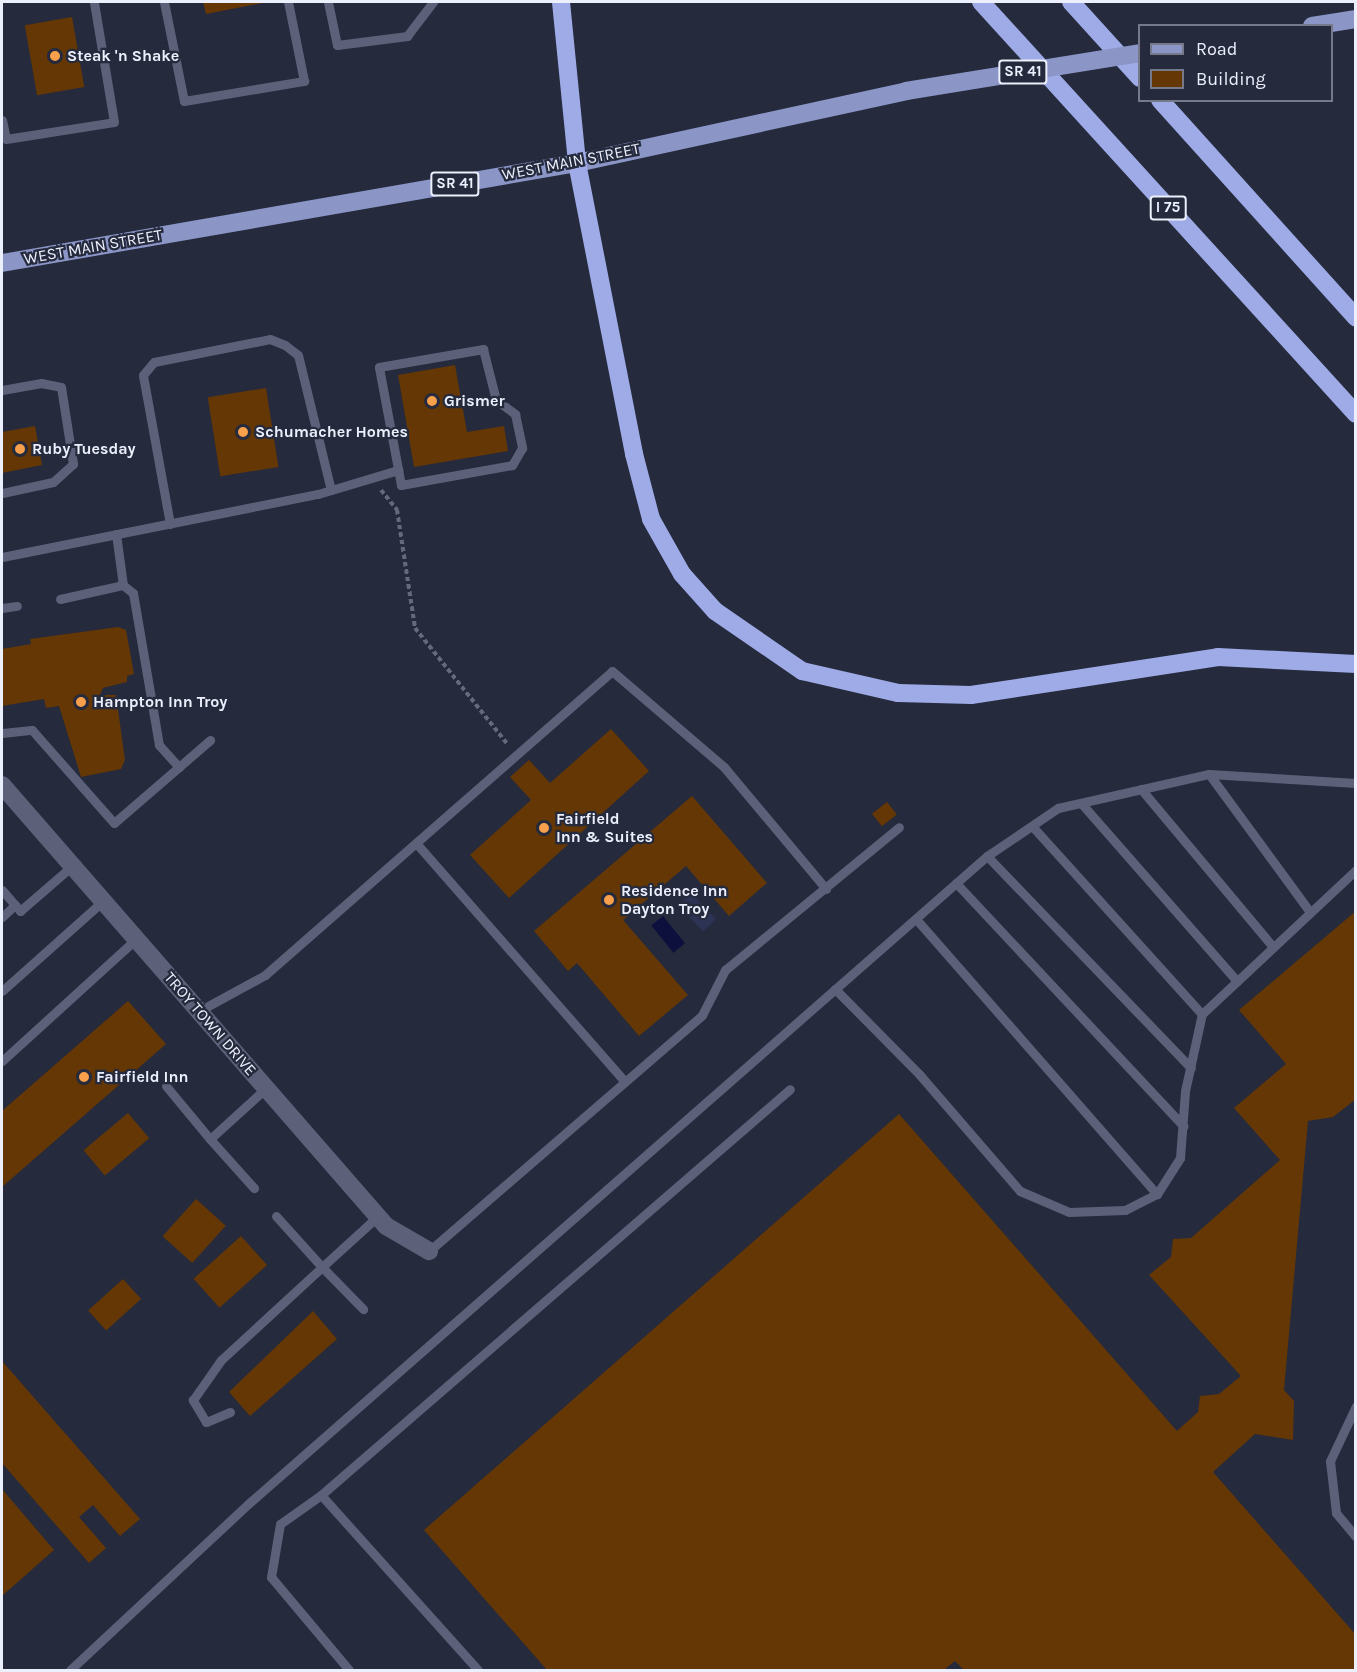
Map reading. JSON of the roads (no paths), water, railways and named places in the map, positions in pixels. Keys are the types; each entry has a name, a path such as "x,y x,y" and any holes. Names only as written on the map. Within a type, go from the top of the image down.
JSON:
{"highway":[{"path":"561,2 577,163 651,519 682,574 715,611 762,649 802,671 848,685 919,693 971,694 1218,657 1356,664"},
{"name":"I 75","path":"981,2 1356,414"},
{"path":"1071,2 1138,76"},
{"path":"1162,102 1356,318"}],"main road":[{"path":"1325,24 1356,19"},
{"name":"WEST MAIN STREET","path":"2,263 577,163 906,91 1138,53"}],"street":[{"name":"TROY TOWN DRIVE","path":"2,785 378,1216 429,1251"}],"lane":[{"path":"2,120 6,139 114,122 94,2"},
{"path":"165,2 184,101 304,81 288,2"},
{"path":"328,2 337,45 407,36 433,2"},
{"path":"171,524 143,375 154,362 270,339 285,345 298,355 331,490"},
{"path":"483,349 496,400 515,414 522,448 512,465 401,485 398,470 379,367 483,349"},
{"path":"2,390 41,383 61,387 73,464 53,482 2,493"},
{"path":"2,557 331,490 398,470"},
{"path":"116,534 123,585 133,593 159,745 179,767"},
{"path":"60,599 123,585"},
{"path":"2,608 17,606"},
{"path":"199,1011 265,975 612,671 724,767 826,889"},
{"path":"2,733 32,730 114,823 210,740"},
{"path":"1209,774 1310,912"},
{"path":"70,1671 248,1504 987,856 1058,808 1209,774 1356,783"},
{"path":"1142,789 1273,947"},
{"path":"1081,803 1237,981"},
{"path":"1032,825 1202,1014"},
{"path":"429,1251 702,1015 725,970 899,827"},
{"path":"416,843 624,1082"},
{"path":"987,856 1191,1068"},
{"path":"2,890 20,911 72,866"},
{"path":"835,989 919,1074 1020,1191 1069,1212 1125,1210 1157,1194 1180,1158 1182,1126 1202,1014 1356,870"},
{"path":"956,883 1182,1126"},
{"path":"2,992 103,901"},
{"path":"2,917 15,905"},
{"path":"916,919 1157,1194"},
{"path":"2,1061 136,939"},
{"path":"166,1086 254,1188"},
{"path":"210,1139 266,1088"},
{"path":"349,1671 271,1577 280,1524 321,1495 790,1089"},
{"path":"276,1216 363,1309"},
{"path":"230,1412 206,1422 193,1400 221,1360 378,1216"},
{"path":"1356,1406 1330,1461 1336,1513 1356,1537"},
{"path":"321,1495 478,1671"}],"place":[{"name":"Steak 'n Shake","path":"55,56"},
{"name":"Grismer","path":"432,401"},
{"name":"Schumacher Homes","path":"243,432"},
{"name":"Ruby Tuesday","path":"20,449"},
{"name":"Hampton Inn Troy","path":"81,702"},
{"name":"Fairfield Inn & Suites","path":"544,828"},
{"name":"Residence Inn Dayton Troy","path":"609,900"},
{"name":"Fairfield Inn","path":"84,1077"}]}
